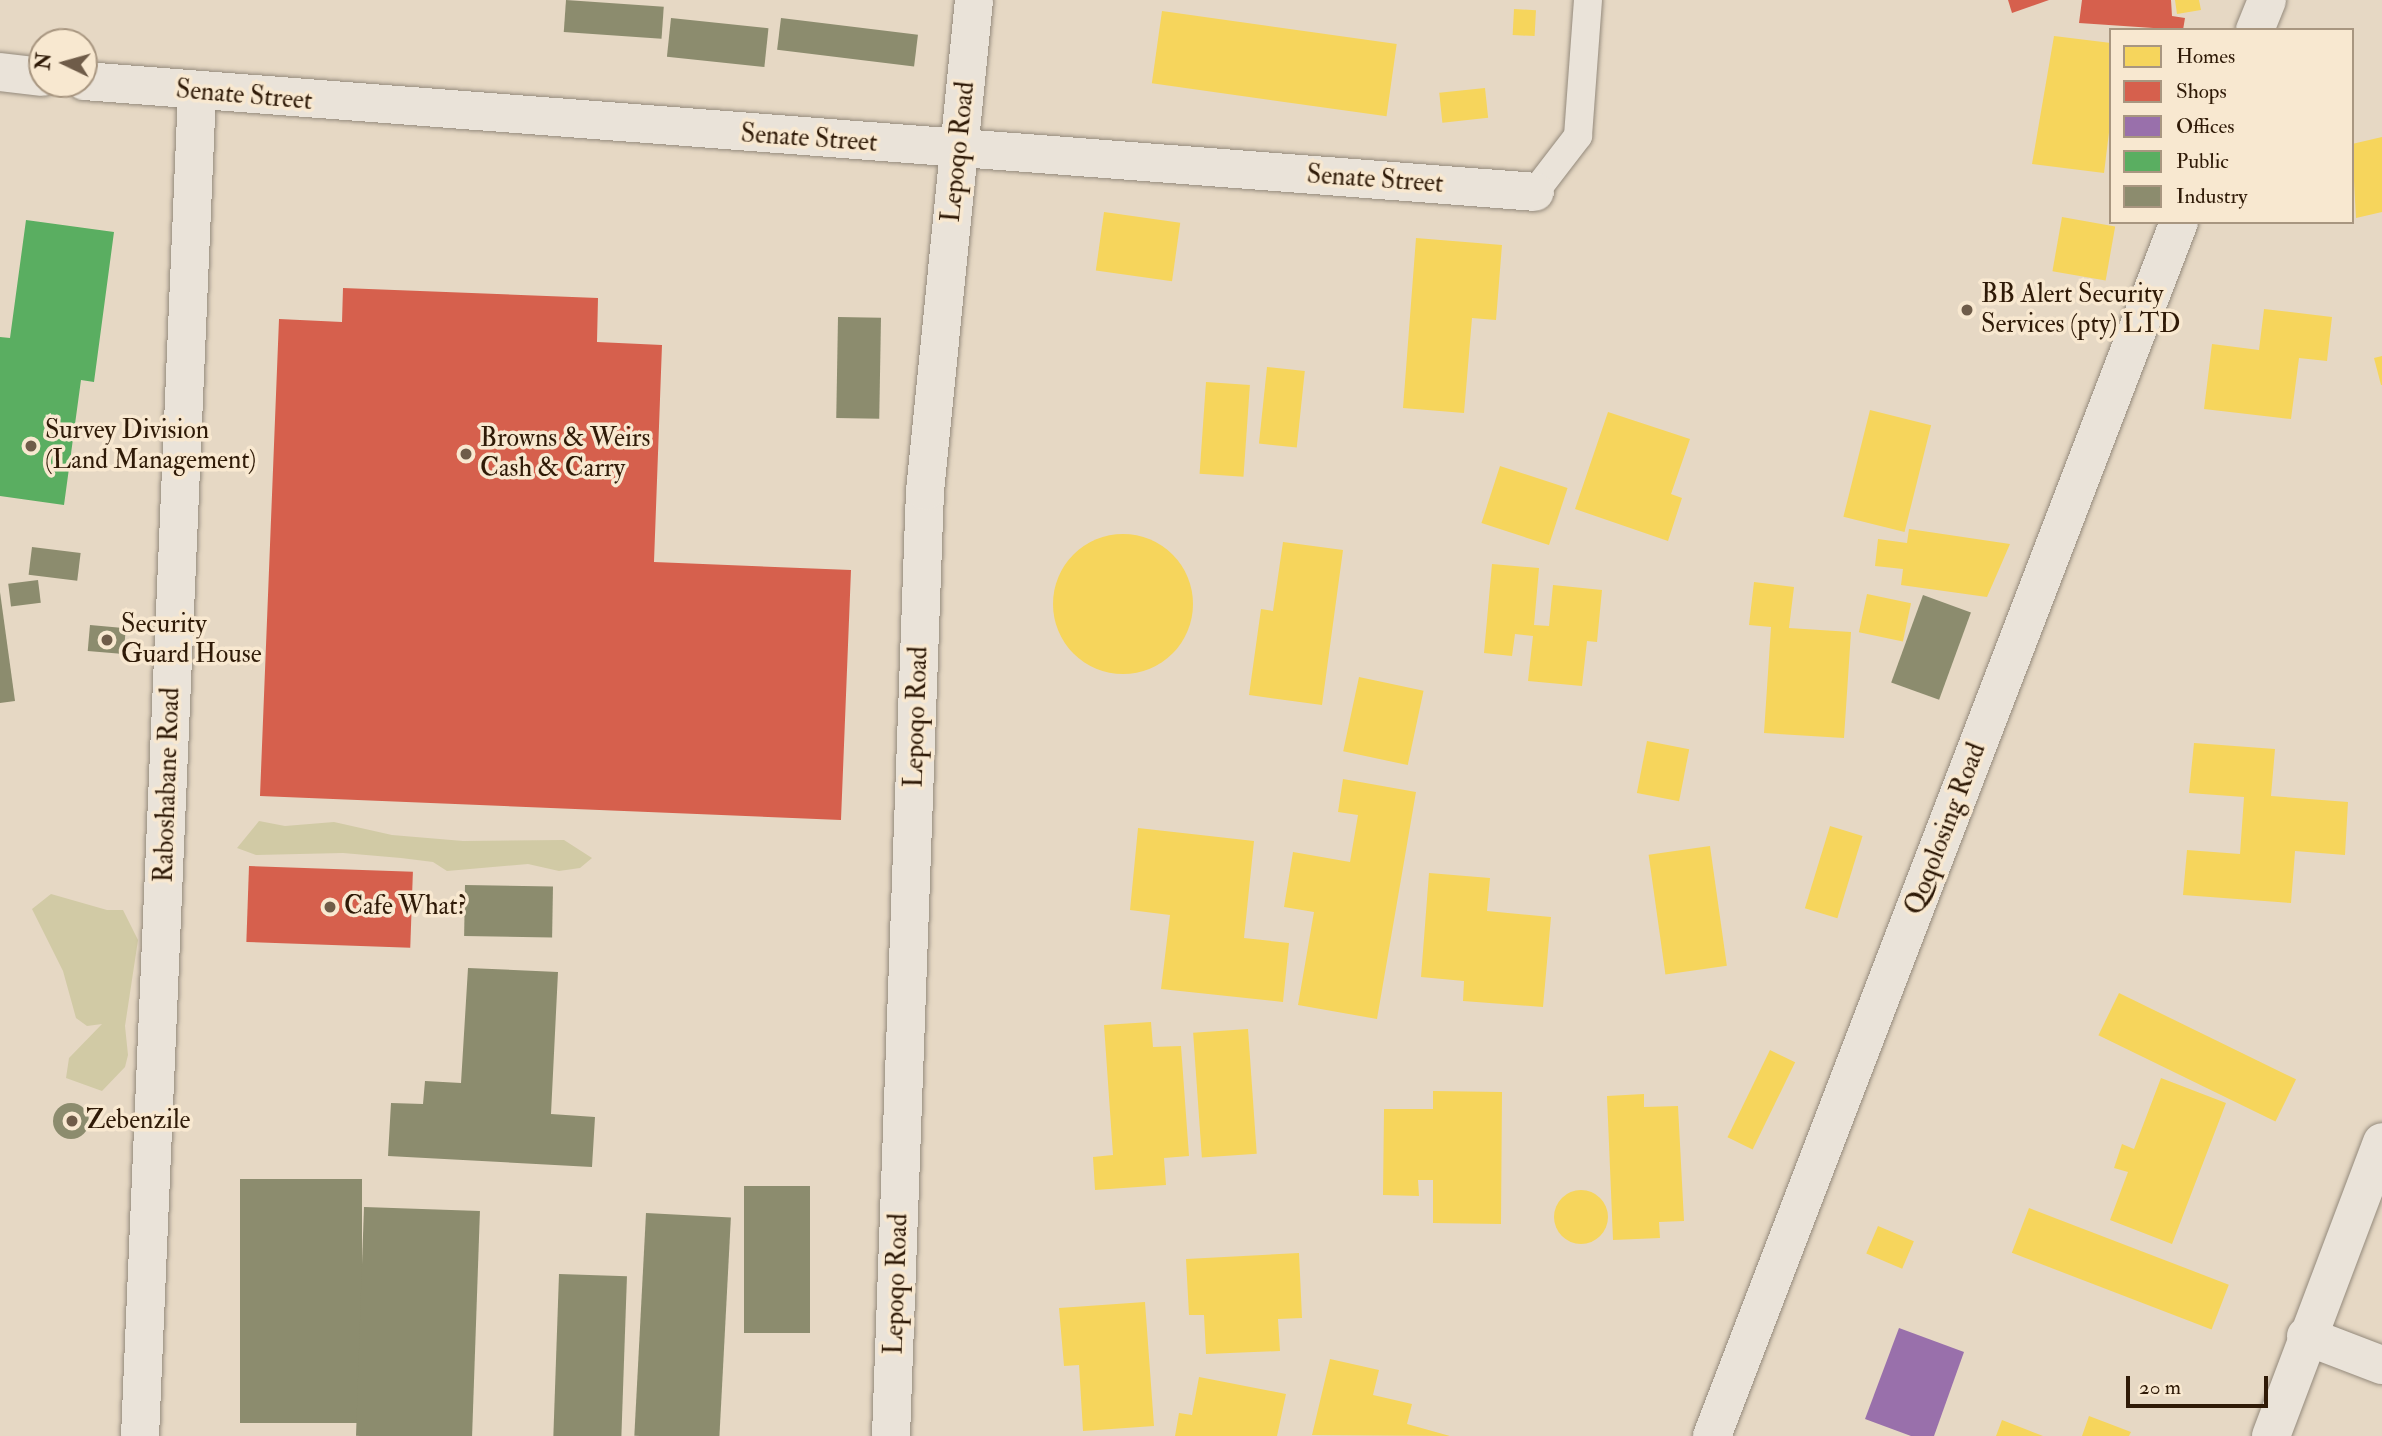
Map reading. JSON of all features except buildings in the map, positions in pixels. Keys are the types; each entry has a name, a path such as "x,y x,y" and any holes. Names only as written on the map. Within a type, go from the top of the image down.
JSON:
{"street":[{"name":"Lepoqo Road","path":"891,1436 925,491 974,0"},
{"path":"2256,28 2267,0"},
{"path":"0,72 28,75"},
{"name":"Senate Street","path":"98,82 197,93 1535,192"},
{"name":"Raboshabane Road","path":"140,1436 197,93"},
{"name":"Qoqolosing Road","path":"1712,1436 2178,224"},
{"path":"2271,1436 2306,1336 2382,1142"},
{"path":"2306,1336 2382,1365"}],"lane":[{"path":"1535,192 1578,136 1588,0"}],"shaded area":[{"path":"259,821 285,826 334,822 392,835 463,841 564,840 592,858 580,868 559,871 528,864 447,871 433,862 401,858 343,853 256,855 237,848"},
{"path":"51,894 107,910 123,910 138,940 125,1026 128,1055 125,1067 102,1091 66,1078 69,1058 102,1024 87,1026 76,1018 63,971 32,909"}],"place":[{"name":"BB Alert Security Services (pty) LTD","path":"1967,310"},
{"name":"Survey Division (Land Management)","path":"31,446"},
{"name":"Browns & Weirs Cash & Carry","path":"466,454"},
{"name":"Security Guard House","path":"107,640"},
{"name":"Cafe What?","path":"330,907"},
{"name":"Zebenzile","path":"72,1121"}]}
